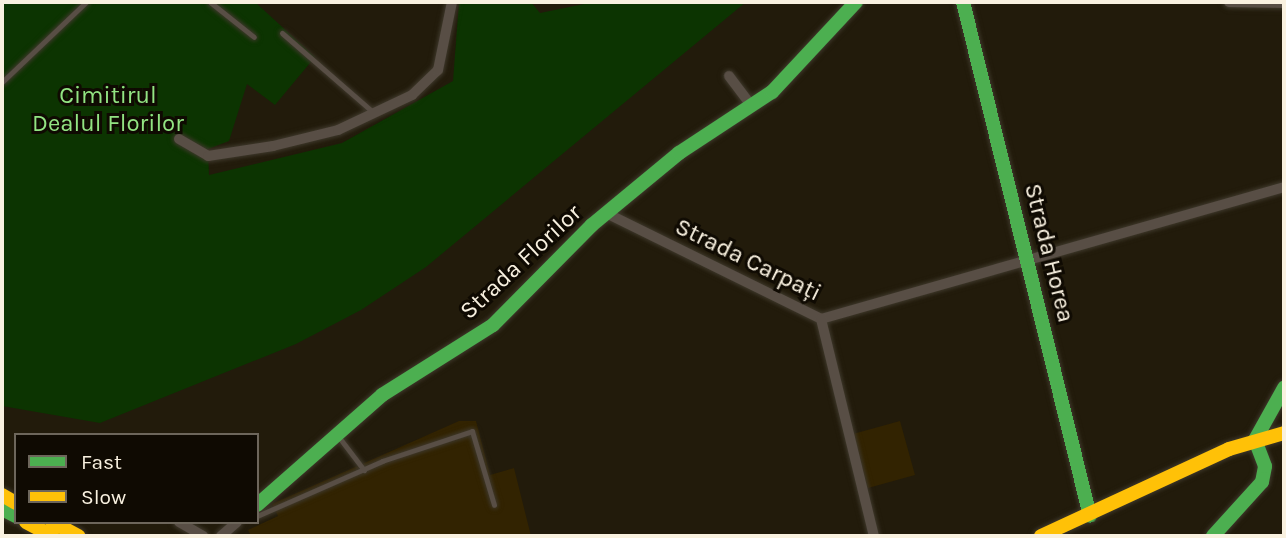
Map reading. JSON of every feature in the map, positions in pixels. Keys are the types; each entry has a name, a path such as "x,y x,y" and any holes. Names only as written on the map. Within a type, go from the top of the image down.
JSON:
{"street":[{"path":"179,139 208,156 338,130 412,95 438,71 452,2"},
{"name":"Strada Florilor","path":"259,503 382,396 493,325 606,213 710,129 751,105 786,79 856,2"},
{"name":"Strada Horea","path":"963,2 1090,516"},
{"path":"1229,2 1284,3"},
{"path":"729,76 751,105"},
{"path":"821,319 1284,187"},
{"name":"Strada Carpați","path":"606,213 821,319 874,536"},
{"path":"1255,440 1284,388"},
{"path":"1041,536 1255,440 1284,433"},
{"path":"1213,536 1262,482 1265,466 1255,440"},
{"path":"30,524 52,536"},
{"path":"56,524 78,536"},
{"path":"182,524 203,536"},
{"path":"221,536 235,524"}],"lane":[{"path":"2,82 86,2"},
{"path":"210,2 254,37"},
{"path":"282,33 373,112"},
{"path":"259,515 364,470 472,430 494,505"},
{"path":"337,434 364,470"}],"shaded area":[{"path":"459,421 476,421 490,475 514,468 531,536 251,536 248,530 278,516 272,504"},
{"path":"900,421 915,475 868,488 853,434"}],"green space":[{"name":"Cimitirul Dealul Florilor","path":"2,2 255,2 315,57 275,105 247,84 229,141 208,149 209,175 342,143 453,81 459,2 531,2 540,13 594,2 746,2 426,267 361,310 296,344 100,423 2,406"}],"traffic: fast":[{"path":"259,503 382,395 493,325 592,225 679,153 772,92 856,2"},
{"path":"963,2 1090,516"},
{"path":"1255,440 1284,388"},
{"path":"1213,536 1262,482 1265,466 1255,440"},
{"path":"2,509 14,515"}],"traffic: slow":[{"path":"1041,536 1229,449 1284,433"},
{"path":"2,495 14,502"},
{"path":"30,524 52,536"},
{"path":"56,524 78,536"}]}
